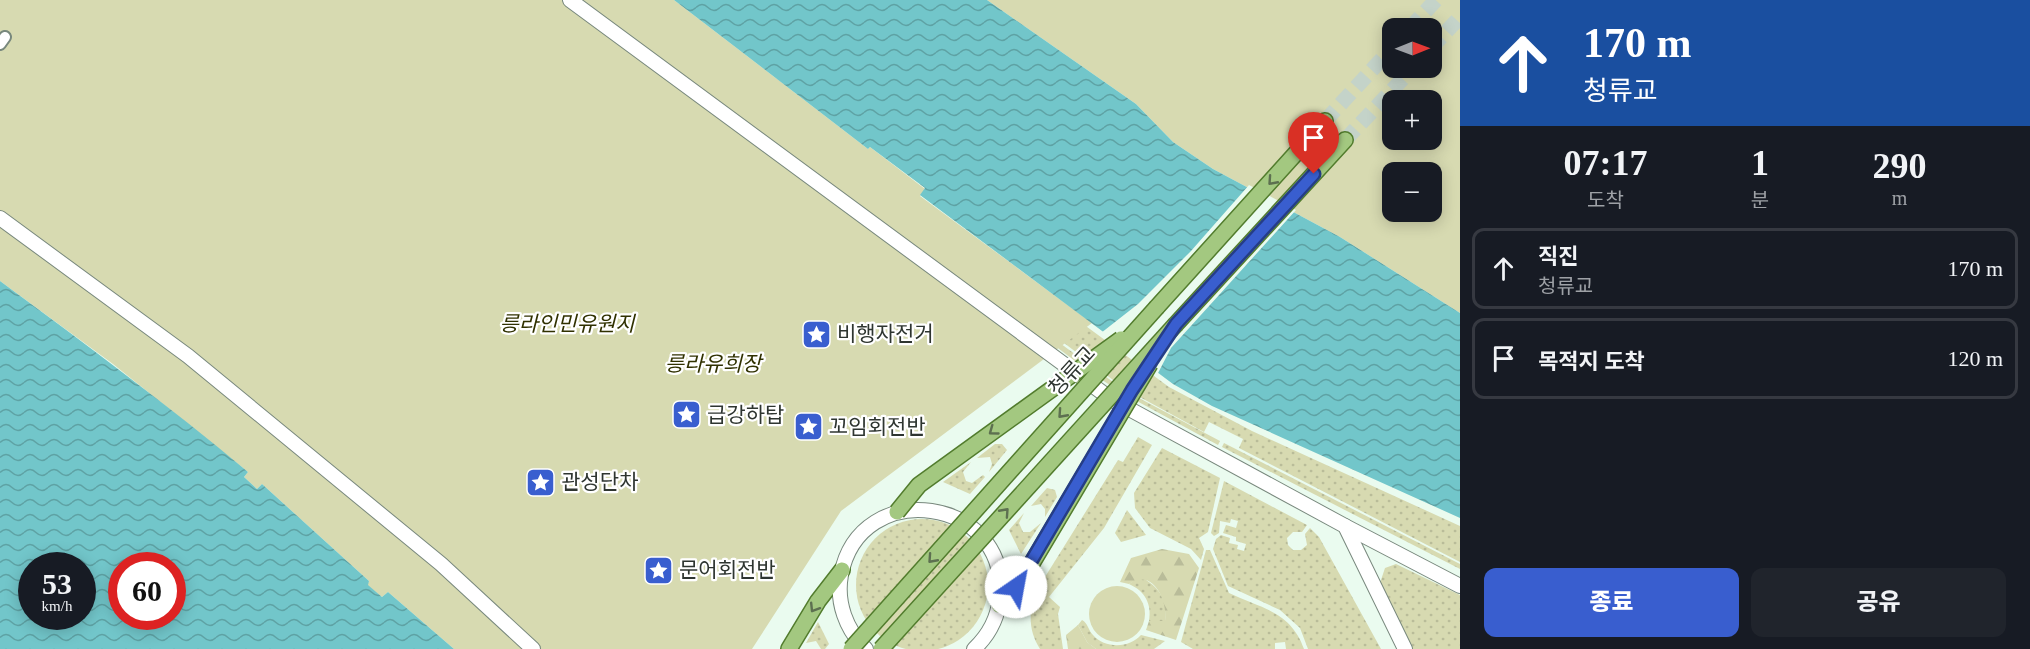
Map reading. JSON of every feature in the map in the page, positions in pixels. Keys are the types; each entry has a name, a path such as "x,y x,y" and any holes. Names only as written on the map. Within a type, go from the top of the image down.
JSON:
{"main road":[{"name":"청류교","path":"851,649 1325,121"},
{"path":"881,649 1345,140"},
{"path":"897,512 920,485 1122,337 1157,308"},
{"path":"999,605 1025,575 1132,390 1176,324"},
{"path":"789,649 818,601 842,570"}],"street":[{"path":"570,0 1111,399 1460,586"},
{"path":"0,218 188,356 441,564 532,649"},
{"path":"866,649 852,633 843,610 840,594 842,570 848,554 862,534 881,519 897,512 932,510 954,516 974,529 994,558 1000,581 999,605 980,647"},
{"path":"1345,526 1405,649"}],"green space":[{"name":"릉라인민유원지","path":"0,0 674,0 868,149 870,147 925,189 920,196 1092,323 841,511 752,649 454,649 388,592 382,597 367,585 369,581 262,484 257,489 244,477 248,472 113,364 0,281"},
{"path":"987,0 1460,0 1460,313 1340,237 1213,169 1173,142 1136,104"},
{"path":"760,124 1124,390 1220,441 1218,445 1122,393 1087,370"},
{"path":"1079,321 1169,387 1252,431 1460,526 1460,562 1239,448 1243,439 1209,422 1204,432 1125,389 1064,343"},
{"path":"1138,437 1152,445 1104,528 1049,597 1060,607 1058,614 1063,649 1040,649 1033,635 1031,621 1035,593 1118,460 1123,462"},
{"path":"1224,443 1460,564 1460,569 1222,447"},
{"path":"995,444 1002,444 1007,450 989,472 992,464 990,457 977,458"},
{"path":"1162,448 1220,478 1208,532 1199,538 1204,549 1201,560 1191,549 1150,528 1135,508 1134,493"},
{"path":"971,462 963,472 966,481 972,483 983,475 985,477 970,494 943,482"},
{"path":"1224,481 1307,525 1302,532 1293,532 1287,538 1288,545 1293,550 1301,550 1307,545 1305,534 1310,528 1319,537 1381,649 1308,649 1300,628 1280,610 1228,586 1213,549 1216,539 1221,535 1230,538 1229,543 1238,545 1237,549 1244,551 1246,544 1236,541 1236,537 1223,533 1226,525 1236,528 1238,521 1231,519 1230,523 1220,521 1219,533 1214,536 1211,533"},
{"path":"1047,488 1055,490 1057,497 1045,517 1045,509 1041,504 1031,506"},
{"path":"1127,510 1146,535 1121,542 1115,533"},
{"path":"1024,513 1019,523 1023,532 1030,532 1041,523 1021,554 1009,530"},
{"path":"909,520 935,520 959,530 977,548 987,572 987,598 977,622 959,640 935,650 909,650 885,640 867,622 857,598 857,572 867,548 885,530"},
{"path":"1162,549 1189,554 1199,568 1176,640 1146,630 1149,621 1165,621 1164,604 1152,583 1145,580 1129,584 1120,582 1131,558"},
{"path":"1206,550 1210,550 1229,593 1263,607 1283,619 1298,636 1304,649 1286,649 1285,642 1275,643 1275,649 1193,649 1181,642"},
{"path":"1396,564 1460,595 1460,649 1413,649 1380,583 1385,568"},
{"path":"1143,578 1162,596 1165,622 1149,621 1150,615 1146,599 1139,590 1129,584 1136,579"},
{"path":"1111,586 1123,586 1133,590 1141,598 1145,614 1141,630 1133,638 1123,642 1111,642 1101,638 1093,630 1089,620 1089,608 1093,598 1101,590"},
{"path":"1082,620 1098,640 1111,645 1131,642 1141,635 1165,641 1154,649 1096,649 1087,642 1078,625"},
{"path":"818,622 829,644 825,649 821,649 816,641 806,643"},
{"path":"1078,625 1087,642 1096,649 1068,649 1066,635"}],"water":[{"path":"674,0 987,0 1136,104 1173,142 1213,169 1340,237 1460,313 1460,518 1212,406 1173,384 920,195 925,188 870,147 868,149"},
{"path":"0,281 218,447 248,472 244,477 257,489 262,484 369,581 368,585 382,597 388,592 454,649 0,649"}],"pier":[{"path":"1249,185 1296,210 1171,348 1157,375 1101,333 1138,304 1191,251"}],"tunnel":[{"path":"1419,18 1436,0"},
{"path":"1442,36 1460,17"},
{"path":"1325,121 1382,59"},
{"path":"1345,140 1404,78"}],"place":[{"name":"비행자전거","path":"816,334"},
{"name":"급강하탑","path":"686,415"},
{"name":"꼬임회전반","path":"808,427"},
{"name":"관성단차","path":"540,482"},
{"name":"문어회전반","path":"658,570"}],"route":[{"path":"1016,587 1132,390 1176,324 1314,174"}],"park label":[{"name":"릉라유희장","path":"713,364"}]}
